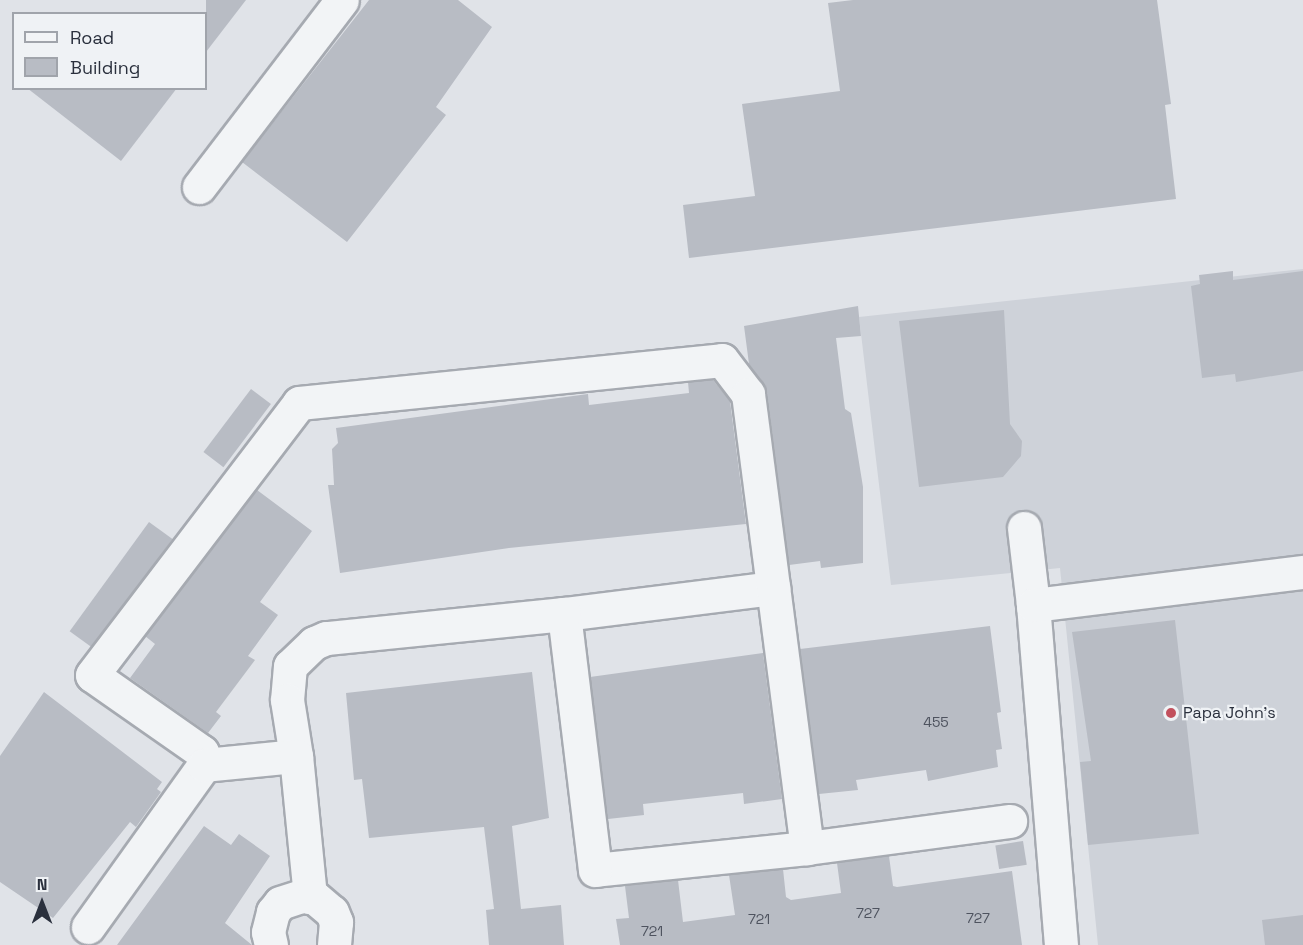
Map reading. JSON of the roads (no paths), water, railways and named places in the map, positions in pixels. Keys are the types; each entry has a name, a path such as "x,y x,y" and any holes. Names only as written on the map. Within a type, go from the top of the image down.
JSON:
{"street":[{"path":"199,187 342,0"},
{"path":"88,927 204,765 202,752 92,675 299,403 722,360 748,394 807,848"},
{"path":"1024,528 1033,605 1061,945"},
{"path":"1033,605 1303,572"},
{"path":"310,897 296,756 287,700 290,666 314,643 326,638 564,614 773,588"},
{"path":"564,614 595,870 807,848 1010,820"},
{"path":"204,765 296,756"},
{"path":"271,945 268,932 273,912 290,898 310,897 332,912 336,922 334,945"}],"place":[{"name":"Papa John's","path":"1171,713"}]}
